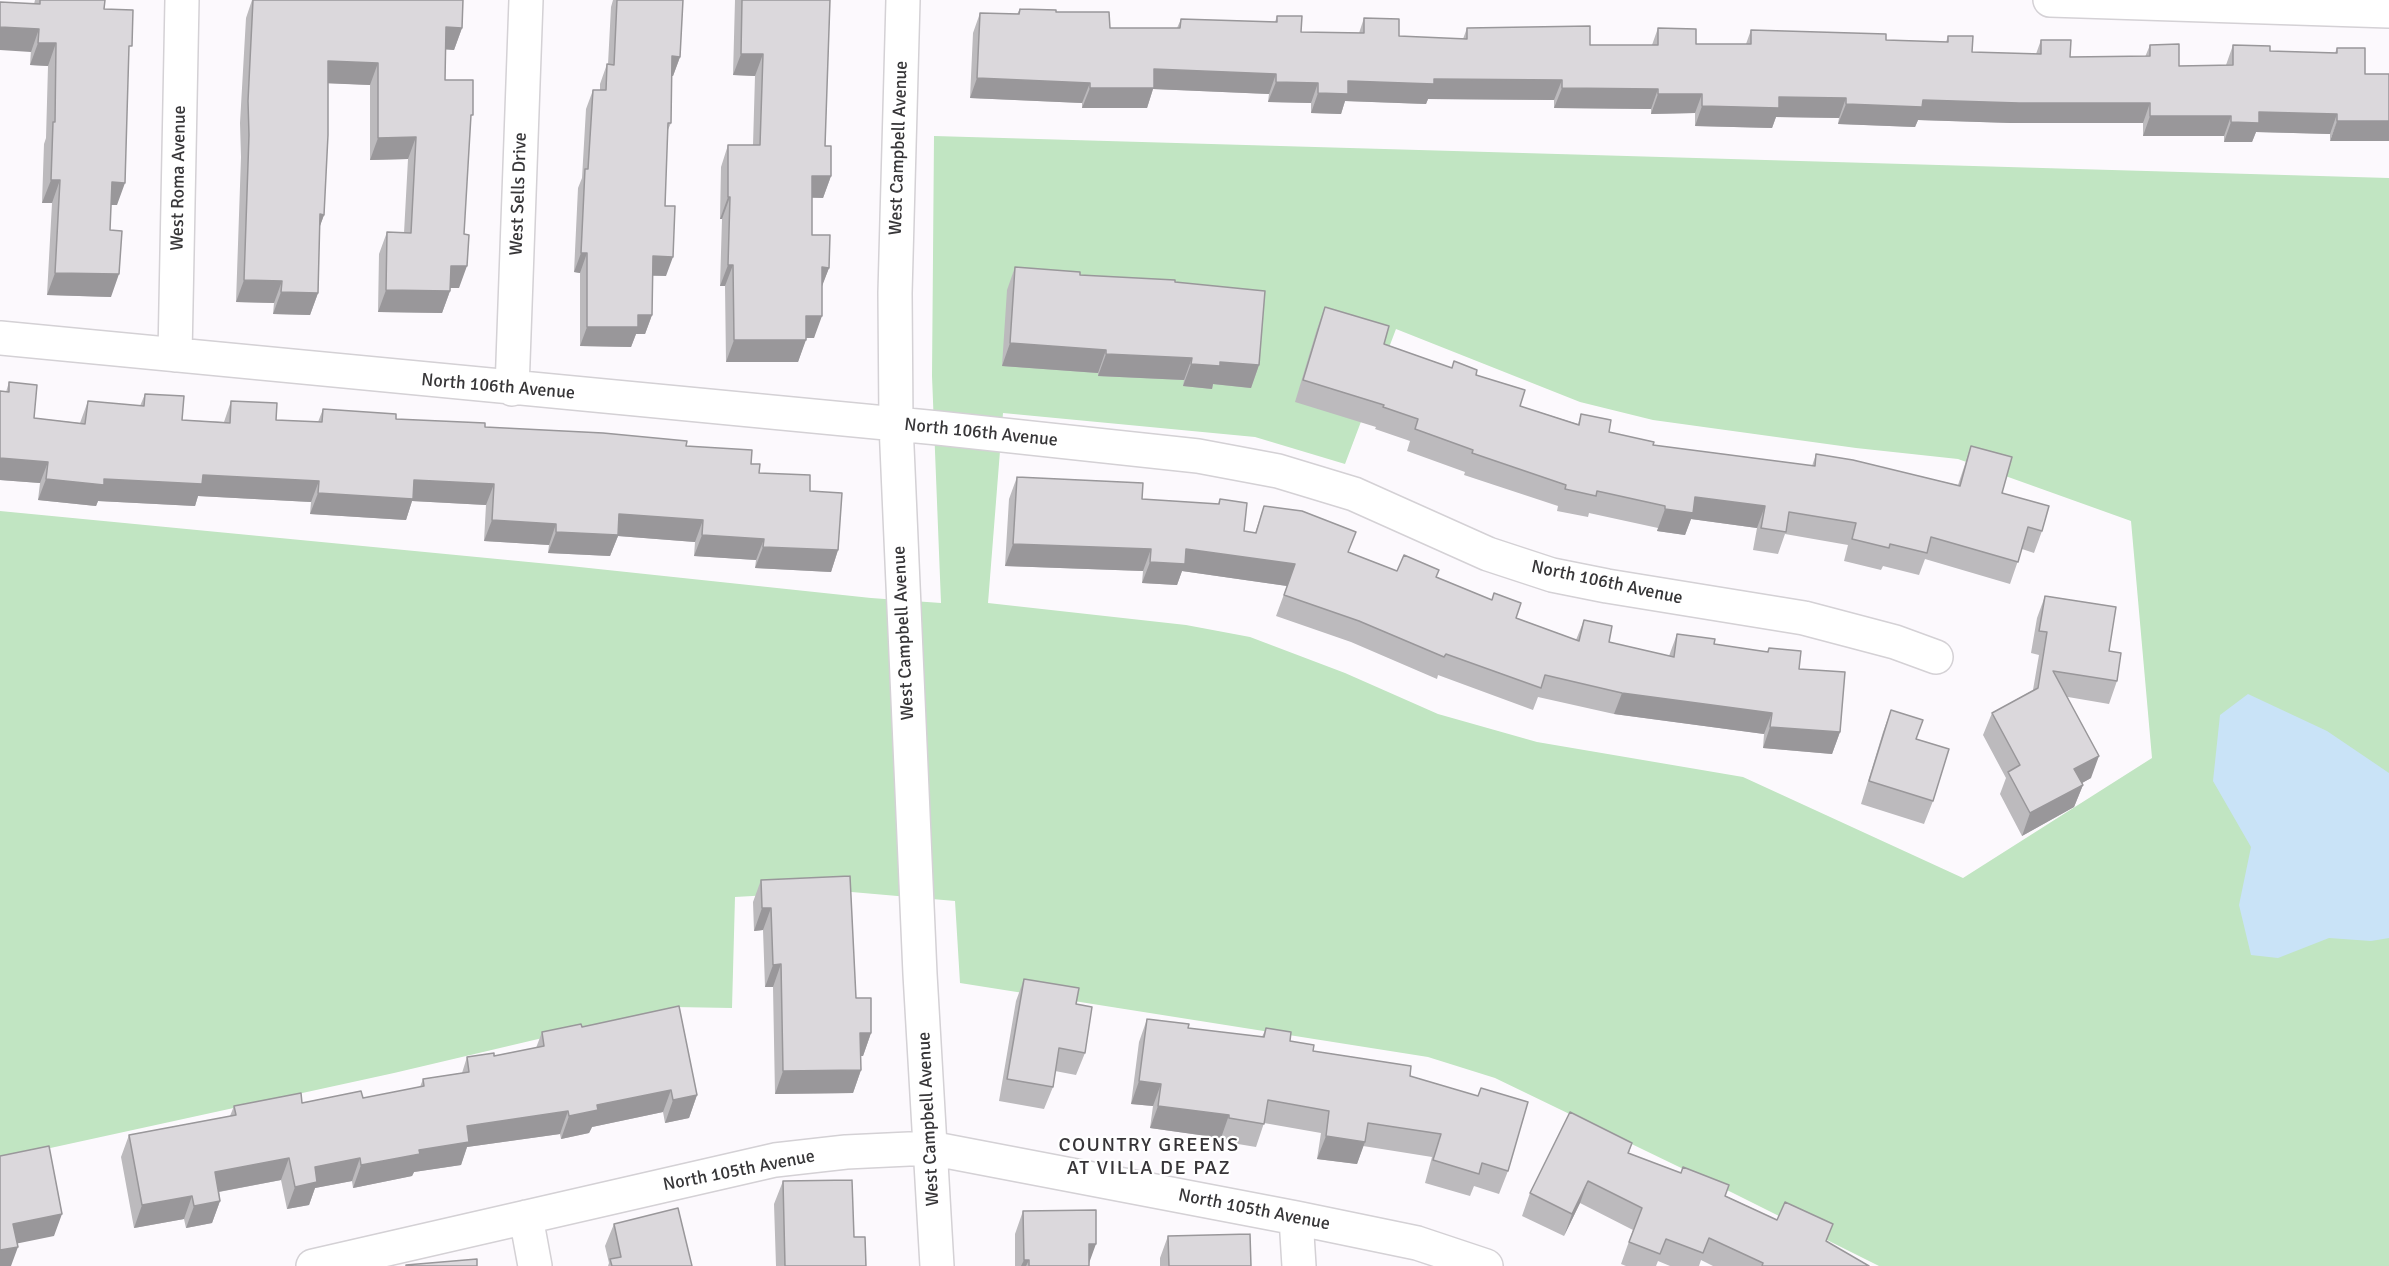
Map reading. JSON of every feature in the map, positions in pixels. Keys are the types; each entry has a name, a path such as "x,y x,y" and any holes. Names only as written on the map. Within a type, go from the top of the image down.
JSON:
{"street":[{"name":"West Roma Avenue","path":"175,355 182,0"},
{"name":"West Sells Drive","path":"512,389 526,0"},
{"name":"West Campbell Avenue","path":"903,0 896,294 896,424 903,622 937,1266"},
{"path":"2050,0 2389,11"},
{"name":"North 106th Avenue","path":"0,338 512,389 896,424 1198,456 1278,471 1354,494 1488,554 1552,574 1607,586 1804,618 1895,642 1936,657"},
{"name":"North 105th Avenue","path":"313,1266 775,1160 846,1152 930,1148 1296,1218 1417,1244 1486,1266"},
{"path":"526,1217 535,1266"},
{"path":"1296,1218 1299,1266"}],"green space":[{"path":"934,136 2389,178 2389,1266 1879,1266 1495,1078 1428,1057 960,983 955,901 840,891 735,897 732,1008 674,1007 394,1073 0,1159 0,511 570,566 871,598 941,603 932,376","holes":["1396,329 1580,402 1653,420 1856,448 1958,459 2131,521 2152,758 1963,878 1743,777 1537,742 1438,714 1345,673 1250,637 1186,625 988,603 1003,413 1255,437 1345,464"]}],"water":[{"path":"2248,694 2327,731 2389,773 2389,938 2371,941 2329,938 2278,958 2251,955 2239,905 2251,847 2213,781 2220,715"}],"building":[{"path":"40,0 105,0 104,9 133,10 132,46 129,46 125,183 112,182 110,230 122,231 119,274 55,273 60,180 51,180 53,122 55,122 56,43 38,43 39,29 0,27 0,2 40,4"},
{"path":"253,0 463,0 462,28 446,27 445,80 473,80 473,115 471,115 464,234 469,235 467,266 451,266 450,291 386,290 387,232 411,233 416,137 378,138 378,63 328,61 328,135 324,215 320,214 318,293 281,292 282,281 244,280"},
{"path":"617,0 683,0 680,57 672,56 671,123 668,123 665,206 675,206 673,257 653,256 652,315 638,315 638,327 587,327 587,253 581,253 585,169 588,169 593,90 606,90 607,64 614,65"},
{"path":"742,0 830,0 825,146 831,146 831,176 812,176 812,235 830,235 829,268 822,267 822,316 806,316 806,340 734,340 733,265 728,265 730,197 728,197 728,145 760,145 763,54 741,54"},
{"path":"1020,9 1109,12 1110,28 1180,28 1181,19 1277,22 1277,16 1302,16 1301,32 1364,33 1364,18 1399,19 1399,36 1467,39 1467,28 1590,26 1590,45 1658,45 1658,28 1696,29 1696,44 1751,44 1751,30 1886,34 1886,40 1948,42 1948,36 1973,36 1972,52 2041,54 2041,40 2071,40 2070,57 2150,56 2150,45 2179,44 2179,66 2233,65 2233,45 2270,46 2270,51 2337,53 2337,48 2365,48 2365,74 2389,74 2389,121 2337,121 2337,114 2259,112 2259,123 2231,122 2231,116 2150,116 2150,103 1923,100 1922,107 1846,104 1846,98 1779,97 1779,108 1702,106 1702,94 1658,94 1658,89 1562,88 1562,80 1434,79 1434,84 1348,81 1348,94 1318,93 1318,83 1276,82 1276,74 1154,69 1154,88 1090,88 1090,83 977,78 980,13 1019,14"},
{"path":"1015,267 1080,272 1080,275 1175,280 1175,282 1265,291 1259,365 1220,362 1220,366 1191,364 1192,358 1106,354 1106,350 1010,343"},
{"path":"1325,307 1389,326 1384,344 1452,368 1454,361 1477,370 1476,375 1525,390 1520,406 1579,425 1581,414 1611,420 1609,432 1654,442 1653,445 1815,466 1816,454 1853,460 1960,486 1971,446 2012,457 2002,493 2049,506 2042,531 2028,527 2018,562 1931,537 1927,553 1890,544 1889,548 1852,539 1856,523 1789,512 1786,532 1761,528 1765,506 1695,497 1693,513 1665,509 1665,506 1597,491 1596,496 1565,489 1566,485 1472,453 1473,450 1415,429 1418,419 1383,407 1384,405 1303,380"},
{"path":"9,382 37,385 34,418 85,424 88,401 144,406 145,394 184,396 182,420 230,423 231,401 277,403 276,420 322,422 323,409 396,414 396,419 485,423 485,427 603,433 687,441 686,446 752,450 751,464 760,464 759,473 810,475 810,491 842,493 838,550 763,547 764,539 702,535 703,520 619,514 618,535 556,532 556,524 492,520 494,484 414,480 413,499 318,493 319,481 203,475 202,484 104,479 104,485 46,479 48,462 0,458 0,391 9,392"},
{"path":"1017,477 1143,483 1142,499 1219,504 1220,499 1247,503 1244,531 1256,533 1264,506 1302,511 1356,532 1348,552 1397,571 1404,555 1439,570 1436,577 1492,600 1494,593 1521,603 1516,618 1579,641 1584,620 1612,626 1609,642 1674,657 1677,634 1715,639 1714,644 1768,652 1769,648 1801,651 1799,669 1845,672 1840,732 1770,727 1772,713 1622,693 1545,675 1541,688 1446,654 1444,657 1359,621 1284,595 1295,564 1186,549 1185,564 1150,562 1151,549 1013,544"},
{"path":"2045,596 2116,607 2109,651 2121,653 2117,681 2053,671 2099,756 2074,769 2083,785 2030,813 2008,772 2020,765 1992,713 2038,688 2047,632 2039,631"},
{"path":"1891,710 1923,720 1916,739 1949,749 1933,801 1869,781"},
{"path":"850,876 856,998 871,998 871,1033 860,1033 861,1070 783,1071 781,964 773,965 771,908 762,908 761,880"},
{"path":"1024,979 1079,988 1076,1004 1092,1007 1085,1053 1059,1048 1053,1087 1007,1079"},
{"path":"679,1006 697,1095 673,1100 671,1090 597,1105 598,1110 569,1116 568,1111 467,1126 469,1142 419,1150 420,1154 361,1165 360,1158 315,1167 317,1182 295,1187 289,1158 215,1172 220,1201 194,1206 192,1196 142,1205 129,1135 236,1115 234,1106 301,1093 302,1103 361,1091 363,1098 424,1086 423,1079 469,1072 467,1057 494,1053 494,1056 544,1046 542,1032 581,1024 582,1027"},
{"path":"1147,1019 1189,1024 1188,1028 1264,1037 1266,1028 1291,1032 1290,1041 1314,1045 1313,1051 1411,1066 1410,1076 1478,1096 1481,1088 1528,1102 1508,1171 1482,1163 1479,1174 1433,1160 1441,1134 1368,1123 1365,1142 1326,1136 1329,1111 1268,1100 1264,1124 1229,1118 1229,1115 1158,1106 1161,1084 1139,1081"},
{"path":"1570,1112 1632,1143 1628,1153 1681,1173 1683,1167 1729,1185 1725,1196 1777,1220 1785,1202 1833,1224 1826,1241 1869,1266 1762,1266 1763,1263 1709,1238 1703,1253 1666,1239 1660,1254 1629,1242 1642,1208 1588,1181 1572,1214 1530,1193"},
{"path":"49,1146 62,1214 13,1224 18,1247 0,1250 0,1156"},
{"path":"852,1180 854,1237 865,1237 866,1266 785,1266 783,1181"},
{"path":"678,1208 692,1266 612,1266 610,1259 621,1257 614,1224"},
{"path":"1096,1210 1096,1244 1089,1244 1089,1266 1029,1266 1029,1260 1024,1260 1023,1211"},
{"path":"1250,1234 1251,1266 1169,1266 1168,1236"},
{"path":"477,1259 477,1266 406,1266 406,1265"}],"district":[{"name":"COUNTRY GREENS AT VILLA DE PAZ","path":"1149,1158"}]}
